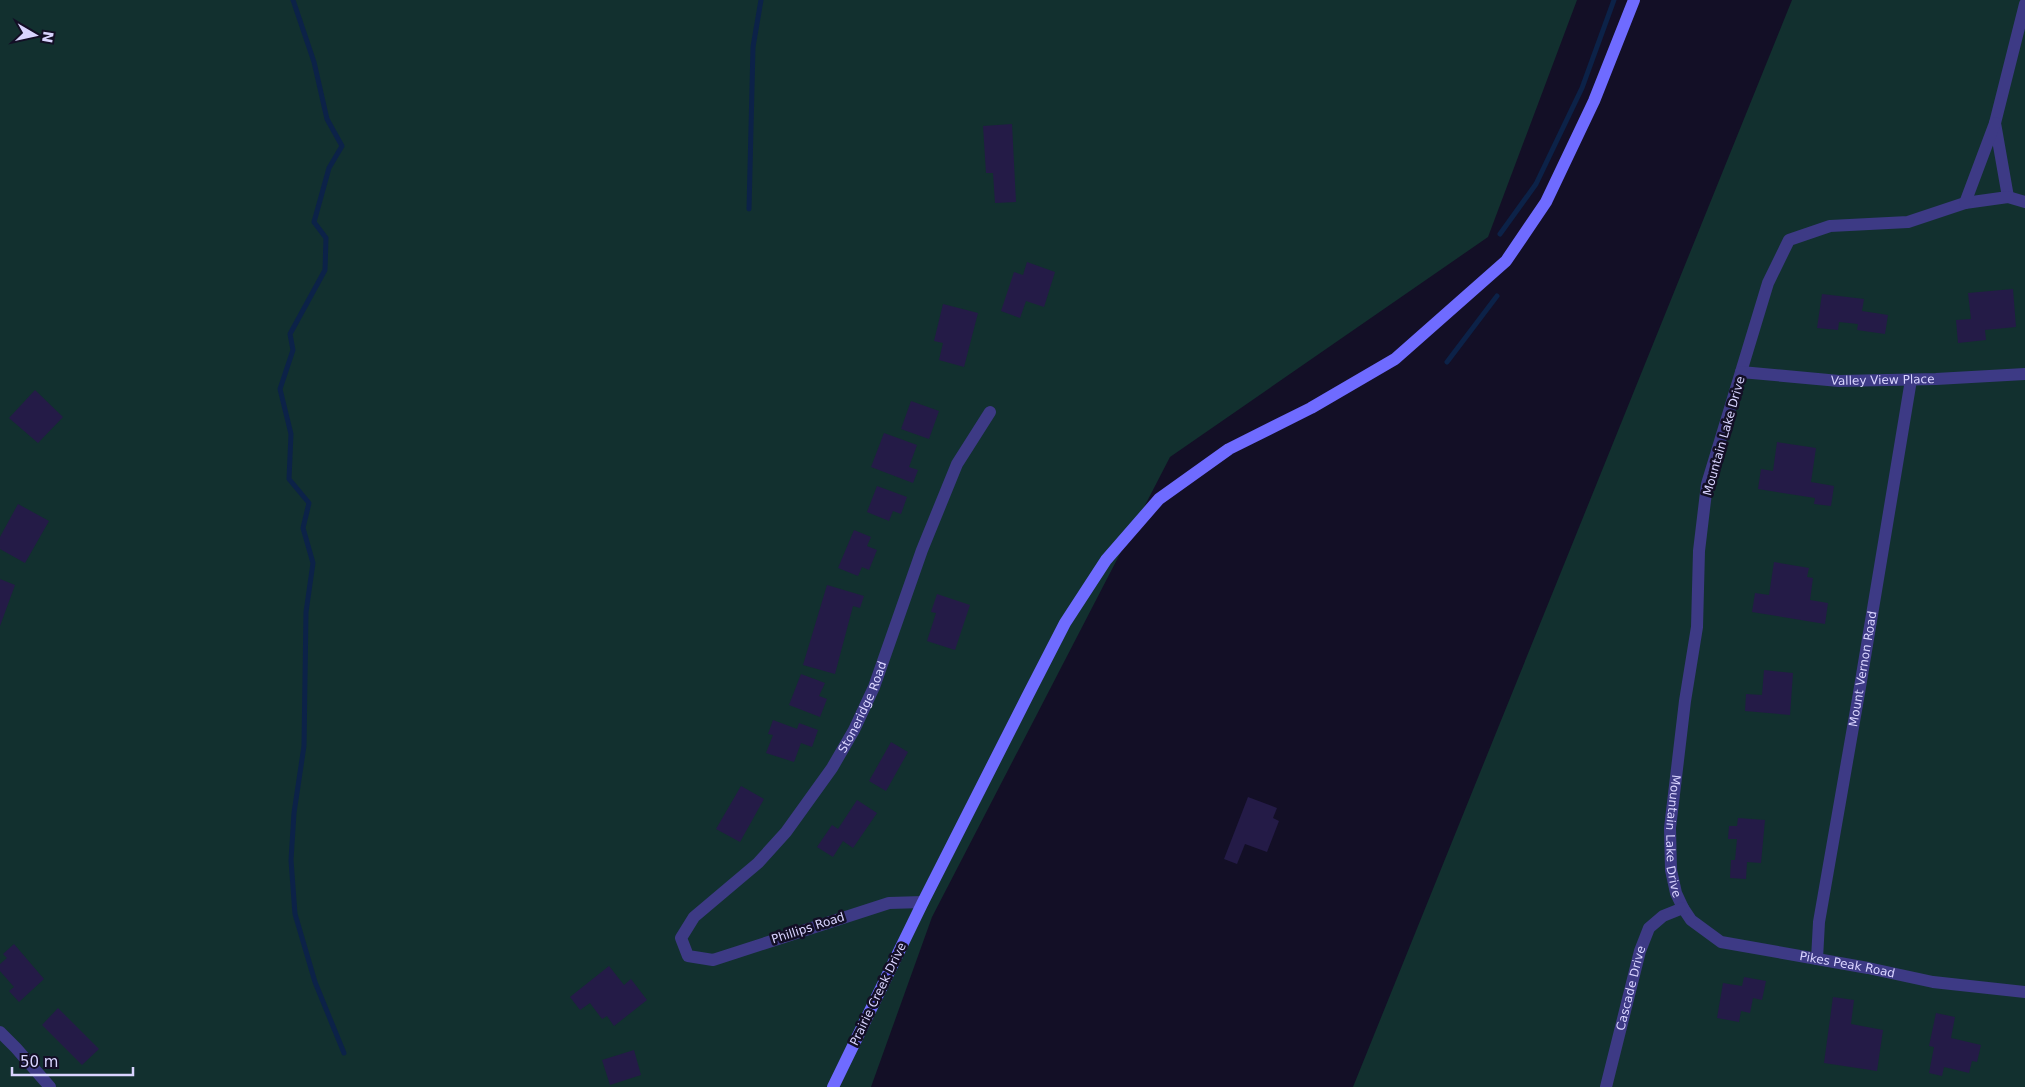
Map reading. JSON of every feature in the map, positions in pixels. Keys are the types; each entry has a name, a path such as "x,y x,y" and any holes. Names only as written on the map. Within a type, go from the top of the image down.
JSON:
{"main road":[{"name":"Prairie Creek Drive","path":"833,1087 923,902 1065,624 1106,560 1158,499 1229,450 1311,408 1395,359 1506,261 1550,194 1594,101 1634,0"}],"street":[{"path":"1965,203 1995,123 2025,4"},
{"path":"1995,123 2008,197"},
{"name":"Mountain Lake Drive","path":"1683,908 1676,893 1671,870 1670,828 1685,701 1697,627 1699,551 1707,484 1768,283 1789,240 1830,226 1908,222 1965,203 2008,197 2025,202"},
{"name":"Valley View Place","path":"1741,372 1839,381 1911,380 2025,374"},
{"name":"Mount Vernon Road","path":"1817,959 1819,922 1911,380"},
{"name":"Stoneridge Road","path":"694,957 688,956 681,938 694,917 758,863 780,838 832,768 854,730 874,687 922,550 957,464 990,412"},
{"name":"Phillips Road","path":"694,957 713,960 889,903 923,902"},
{"name":"Pikes Peak Road","path":"1683,908 1691,920 1721,942 1933,982 2025,992"},
{"name":"Cascade Drive","path":"1606,1087 1640,951 1649,928 1662,916 1683,908"},
{"path":"0,1032 50,1087"}],"green space":[{"path":"0,0 1577,0 1488,237 1170,457 932,917 871,1087 0,1087"},
{"path":"1792,0 2025,0 2025,1087 1353,1087"}],"building":[{"path":"1012,124 1016,202 995,203 993,173 986,173 983,126"},
{"path":"1027,262 1055,272 1044,307 1026,301 1020,318 1001,311 1014,272 1023,275"},
{"path":"2013,289 2016,327 1985,330 1986,340 1958,343 1956,320 1971,319 1968,293"},
{"path":"1822,294 1864,299 1862,311 1888,315 1885,334 1857,330 1858,324 1839,322 1838,330 1817,328"},
{"path":"943,304 978,313 964,367 939,360 943,343 934,341"},
{"path":"35,390 63,417 38,443 9,418"},
{"path":"911,401 939,411 929,439 901,429"},
{"path":"884,433 917,445 909,467 918,470 913,483 871,467"},
{"path":"1777,442 1816,448 1811,482 1834,486 1831,506 1814,504 1815,498 1758,489 1761,469 1773,471"},
{"path":"877,486 907,497 901,514 893,511 889,521 867,512"},
{"path":"18,504 49,521 25,563 0,549 0,537"},
{"path":"854,530 871,537 867,546 877,550 869,570 862,567 858,576 838,568"},
{"path":"1774,562 1809,568 1807,577 1813,578 1810,600 1828,603 1825,624 1752,612 1755,593 1769,595"},
{"path":"0,579 15,585 0,626"},
{"path":"827,585 864,596 860,608 853,606 835,674 803,665"},
{"path":"937,594 970,605 955,650 927,641 936,613 931,612"},
{"path":"1764,670 1793,673 1790,715 1745,711 1746,694 1762,695"},
{"path":"801,674 825,683 819,696 827,699 820,717 789,705"},
{"path":"773,720 797,729 799,723 818,730 812,747 801,743 794,762 766,753 773,735 768,734"},
{"path":"891,742 908,752 886,791 869,781"},
{"path":"741,786 764,799 740,842 716,829"},
{"path":"1248,797 1277,808 1273,818 1279,821 1267,852 1245,844 1237,864 1224,859"},
{"path":"857,800 877,813 853,848 843,841 833,857 817,847 832,825 838,829"},
{"path":"1738,818 1765,820 1761,863 1747,862 1746,879 1730,878 1731,860 1735,860 1737,839 1728,839 1729,826 1737,826"},
{"path":"14,944 44,979 19,1002 9,991 14,987 0,971 0,964 7,958 3,954"},
{"path":"609,966 624,985 631,979 647,1000 614,1026 607,1016 602,1019 590,1003 580,1010 570,997"},
{"path":"1744,977 1766,981 1762,1000 1753,998 1750,1013 1741,1011 1739,1022 1717,1018 1723,983 1742,986"},
{"path":"1833,997 1854,1000 1851,1024 1883,1030 1877,1071 1824,1063"},
{"path":"58,1008 99,1049 82,1065 42,1025"},
{"path":"1936,1013 1955,1017 1951,1038 1981,1045 1977,1062 1972,1061 1969,1073 1944,1067 1942,1076 1929,1073 1934,1047 1929,1046"},
{"path":"634,1050 641,1075 610,1085 602,1060"}],"waterway":[{"path":"293,0 314,62 327,119 342,146 329,168 314,222 326,238 325,270 290,334 293,350 280,389 291,434 289,479 309,503 303,528 313,563 306,612 304,746 294,813 291,860 295,914 315,982 344,1053"},
{"path":"749,209 753,47 761,0"},
{"path":"1500,234 1536,184 1582,88 1614,0"},
{"path":"1447,362 1497,296"}]}
